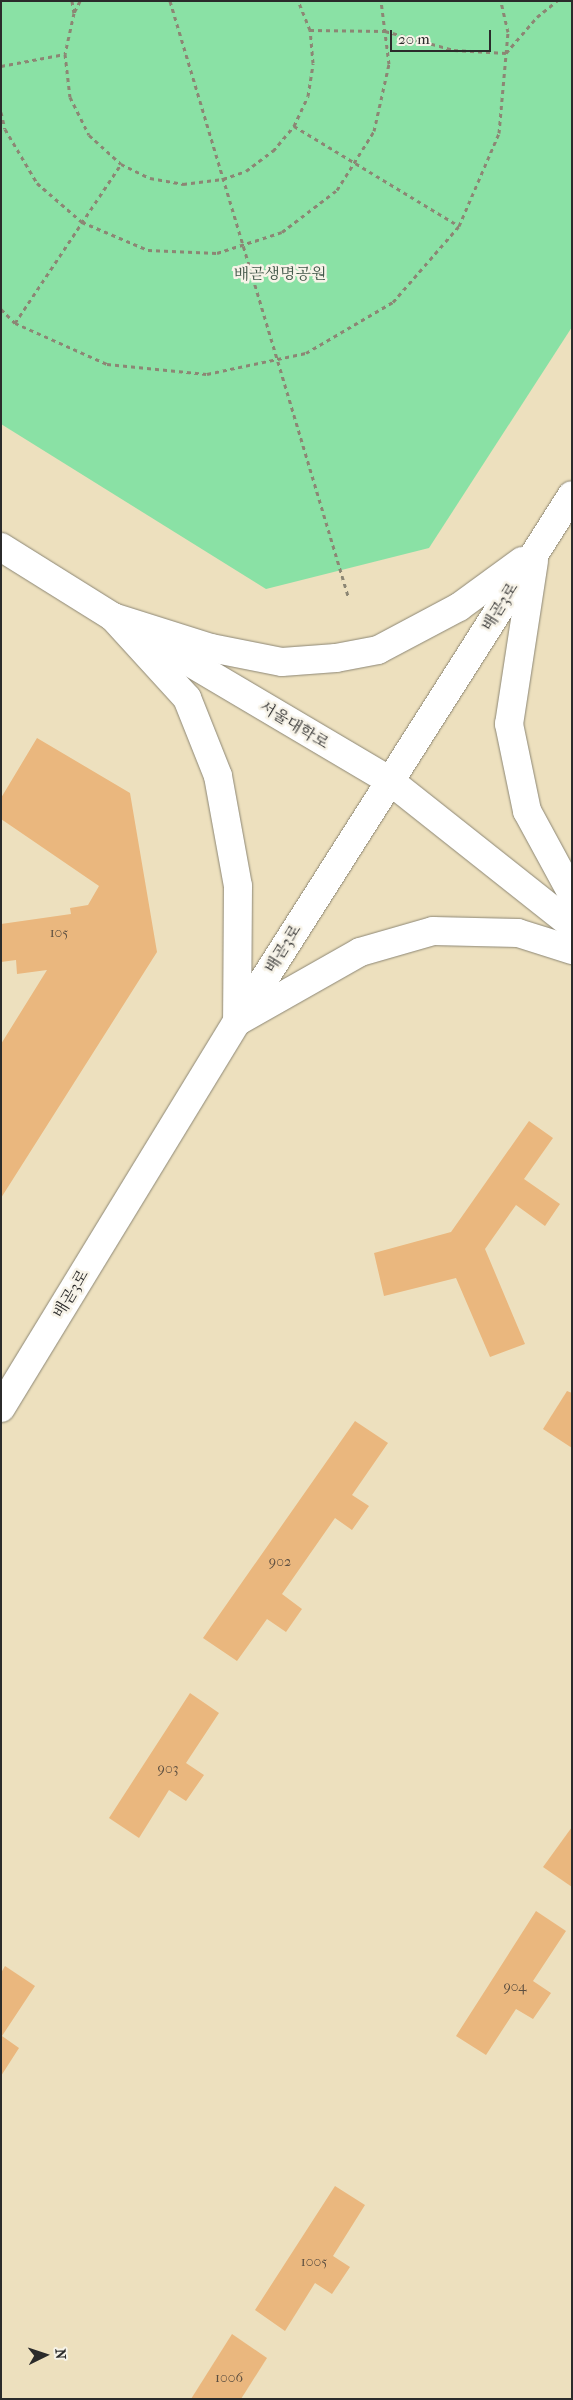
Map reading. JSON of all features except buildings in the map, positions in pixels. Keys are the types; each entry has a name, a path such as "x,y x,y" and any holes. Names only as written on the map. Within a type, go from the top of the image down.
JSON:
{"main road":[{"name":"배곧3로","path":"1,1408 237,1022 572,495"},
{"name":"서울대학로","path":"1,547 113,617 390,781 572,925"},
{"path":"113,617 210,648 282,662 336,658 378,650 459,607 535,551"},
{"path":"535,551 509,724 527,811 572,894"},
{"path":"113,617 187,698 218,776 238,886 237,1022"},
{"path":"237,1022 360,952 433,931 518,933 572,950"}],"path":[{"path":"72,1 74,13"},
{"path":"80,1 74,13 65,54 70,96 90,134 121,164 150,178 183,184 223,179 246,170 273,151 294,126 308,96 313,63 310,30 298,1"},
{"path":"170,1 348,596"},
{"path":"1,112 5,129 37,183 82,222 148,250 217,253 282,232 337,190 374,131 389,64 381,1"},
{"path":"1,310 15,323 107,364 207,374 306,353 392,302 459,226 499,133 508,32 501,1"},
{"path":"506,53 537,16 558,1"},
{"path":"310,30 385,31 454,50 506,53"},
{"path":"1,66 65,54"},
{"path":"294,126 459,226"},
{"path":"15,323 121,164"}],"green space":[{"name":"배곧생명공원","path":"1,1 572,1 572,327 429,548 266,589 1,424"}]}
